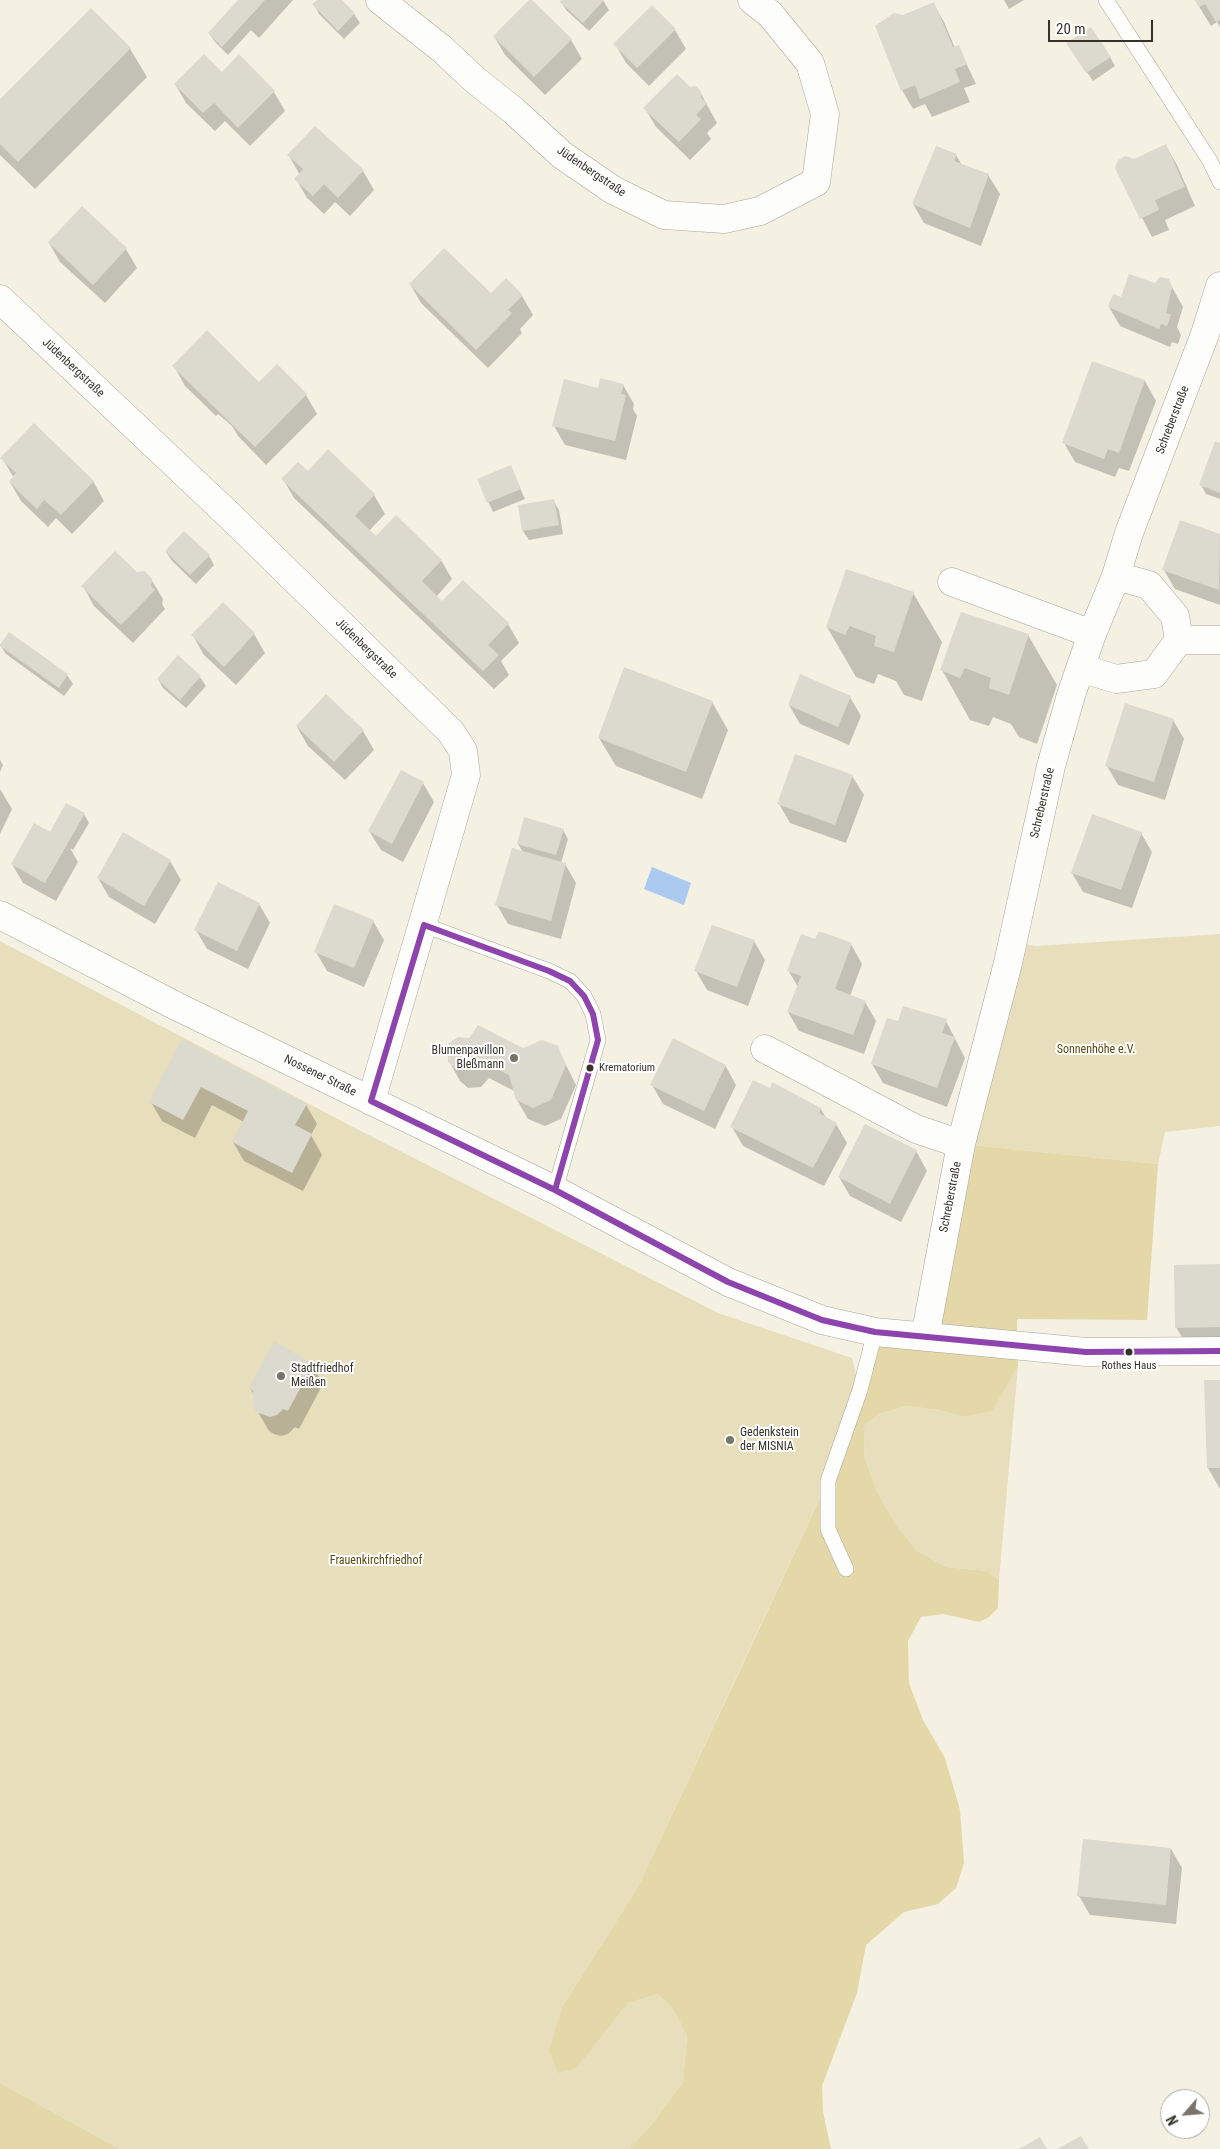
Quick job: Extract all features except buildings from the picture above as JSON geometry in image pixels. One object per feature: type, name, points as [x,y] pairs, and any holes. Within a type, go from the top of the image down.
[{"type":"street","name":"Jüdenbergstraße","points":[[380,0],[442,49],[562,154],[613,190],[664,215],[724,219],[760,211],[816,182],[825,114],[810,63],[770,14],[752,0]]},
{"type":"street","name":"Schreberstraße","points":[[925,1337],[961,1144],[1008,963],[1051,766],[1080,668],[1205,334],[1220,286]]},
{"type":"street","name":"Jüdenbergstraße","points":[[0,300],[230,516],[451,732],[463,751],[466,776],[371,1101]]},
{"type":"street","points":[[1080,668],[1116,679],[1154,674],[1179,640],[1175,616],[1149,585],[1116,576]]},
{"type":"street","points":[[952,582],[1092,634]]},
{"type":"street","points":[[1179,640],[1220,640]]},
{"type":"street","name":"Nossener Straße","points":[[0,915],[176,1006],[555,1190],[728,1282],[822,1320],[875,1332],[1086,1352],[1220,1351]]},
{"type":"street","points":[[765,1049],[916,1129],[961,1144]]},
{"type":"lane","points":[[1106,0],[1210,161],[1220,182]]},
{"type":"lane","points":[[424,925],[549,971],[570,981],[584,996],[594,1014],[598,1040],[555,1190]]},
{"type":"lane","points":[[846,1569],[828,1529],[828,1480],[860,1390],[875,1332]]},
{"type":"green space","name":"Sonnenhöhe e.V.","points":[[1220,934],[1220,1126],[1165,1132],[1158,1164],[961,1144],[1012,942],[1036,946]]},
{"type":"green space","name":"Frauenkirchfriedhof","points":[[0,941],[353,1127],[718,1313],[852,1358],[860,1390],[828,1481],[638,1887],[562,2007],[577,2068],[628,2003],[658,1994],[673,2009],[687,2036],[683,2082],[652,2124],[629,2149],[120,2149],[0,2083]]},
{"type":"green space","points":[[1018,1366],[999,1580],[987,1571],[946,1567],[917,1551],[896,1525],[876,1490],[864,1455],[865,1425],[879,1414],[908,1406],[938,1410],[964,1417],[991,1411]]},
{"type":"shaded area","points":[[961,1144],[1158,1164],[1147,1320],[1017,1319],[1018,1366],[992,1411],[964,1417],[938,1410],[908,1406],[879,1414],[865,1425],[864,1455],[876,1490],[896,1525],[917,1551],[946,1567],[987,1571],[999,1580],[998,1608],[989,1617],[979,1622],[943,1614],[921,1617],[908,1641],[909,1683],[923,1720],[945,1758],[960,1810],[964,1863],[956,1888],[938,1904],[904,1912],[866,1945],[857,1993],[822,2086],[823,2112],[831,2149],[629,2149],[652,2124],[683,2082],[687,2036],[673,2009],[658,1994],[628,2003],[577,2068],[558,2073],[549,2051],[562,2007],[638,1887],[828,1481],[875,1332],[924,1337]]},
{"type":"shaded area","points":[[0,2083],[120,2149],[0,2149]]},
{"type":"water","points":[[652,867],[691,883],[684,905],[644,889]]},
{"type":"transit line","points":[[424,925],[549,971],[570,981],[584,996],[593,1014],[598,1040],[555,1190]]},
{"type":"transit line","points":[[371,1101],[424,925]]},
{"type":"transit line","points":[[371,1101],[555,1190],[728,1282],[822,1320],[875,1332],[1086,1352],[1220,1351]]},
{"type":"place","name":"Blumenpavillon Bleßmann","points":[[514,1058]]},
{"type":"place","name":"Krematorium","points":[[590,1068]]},
{"type":"place","name":"Rothes Haus","points":[[1129,1352]]},
{"type":"place","name":"Stadtfriedhof Meißen","points":[[281,1376]]},
{"type":"place","name":"Gedenkstein der MISNIA","points":[[730,1440]]}]
